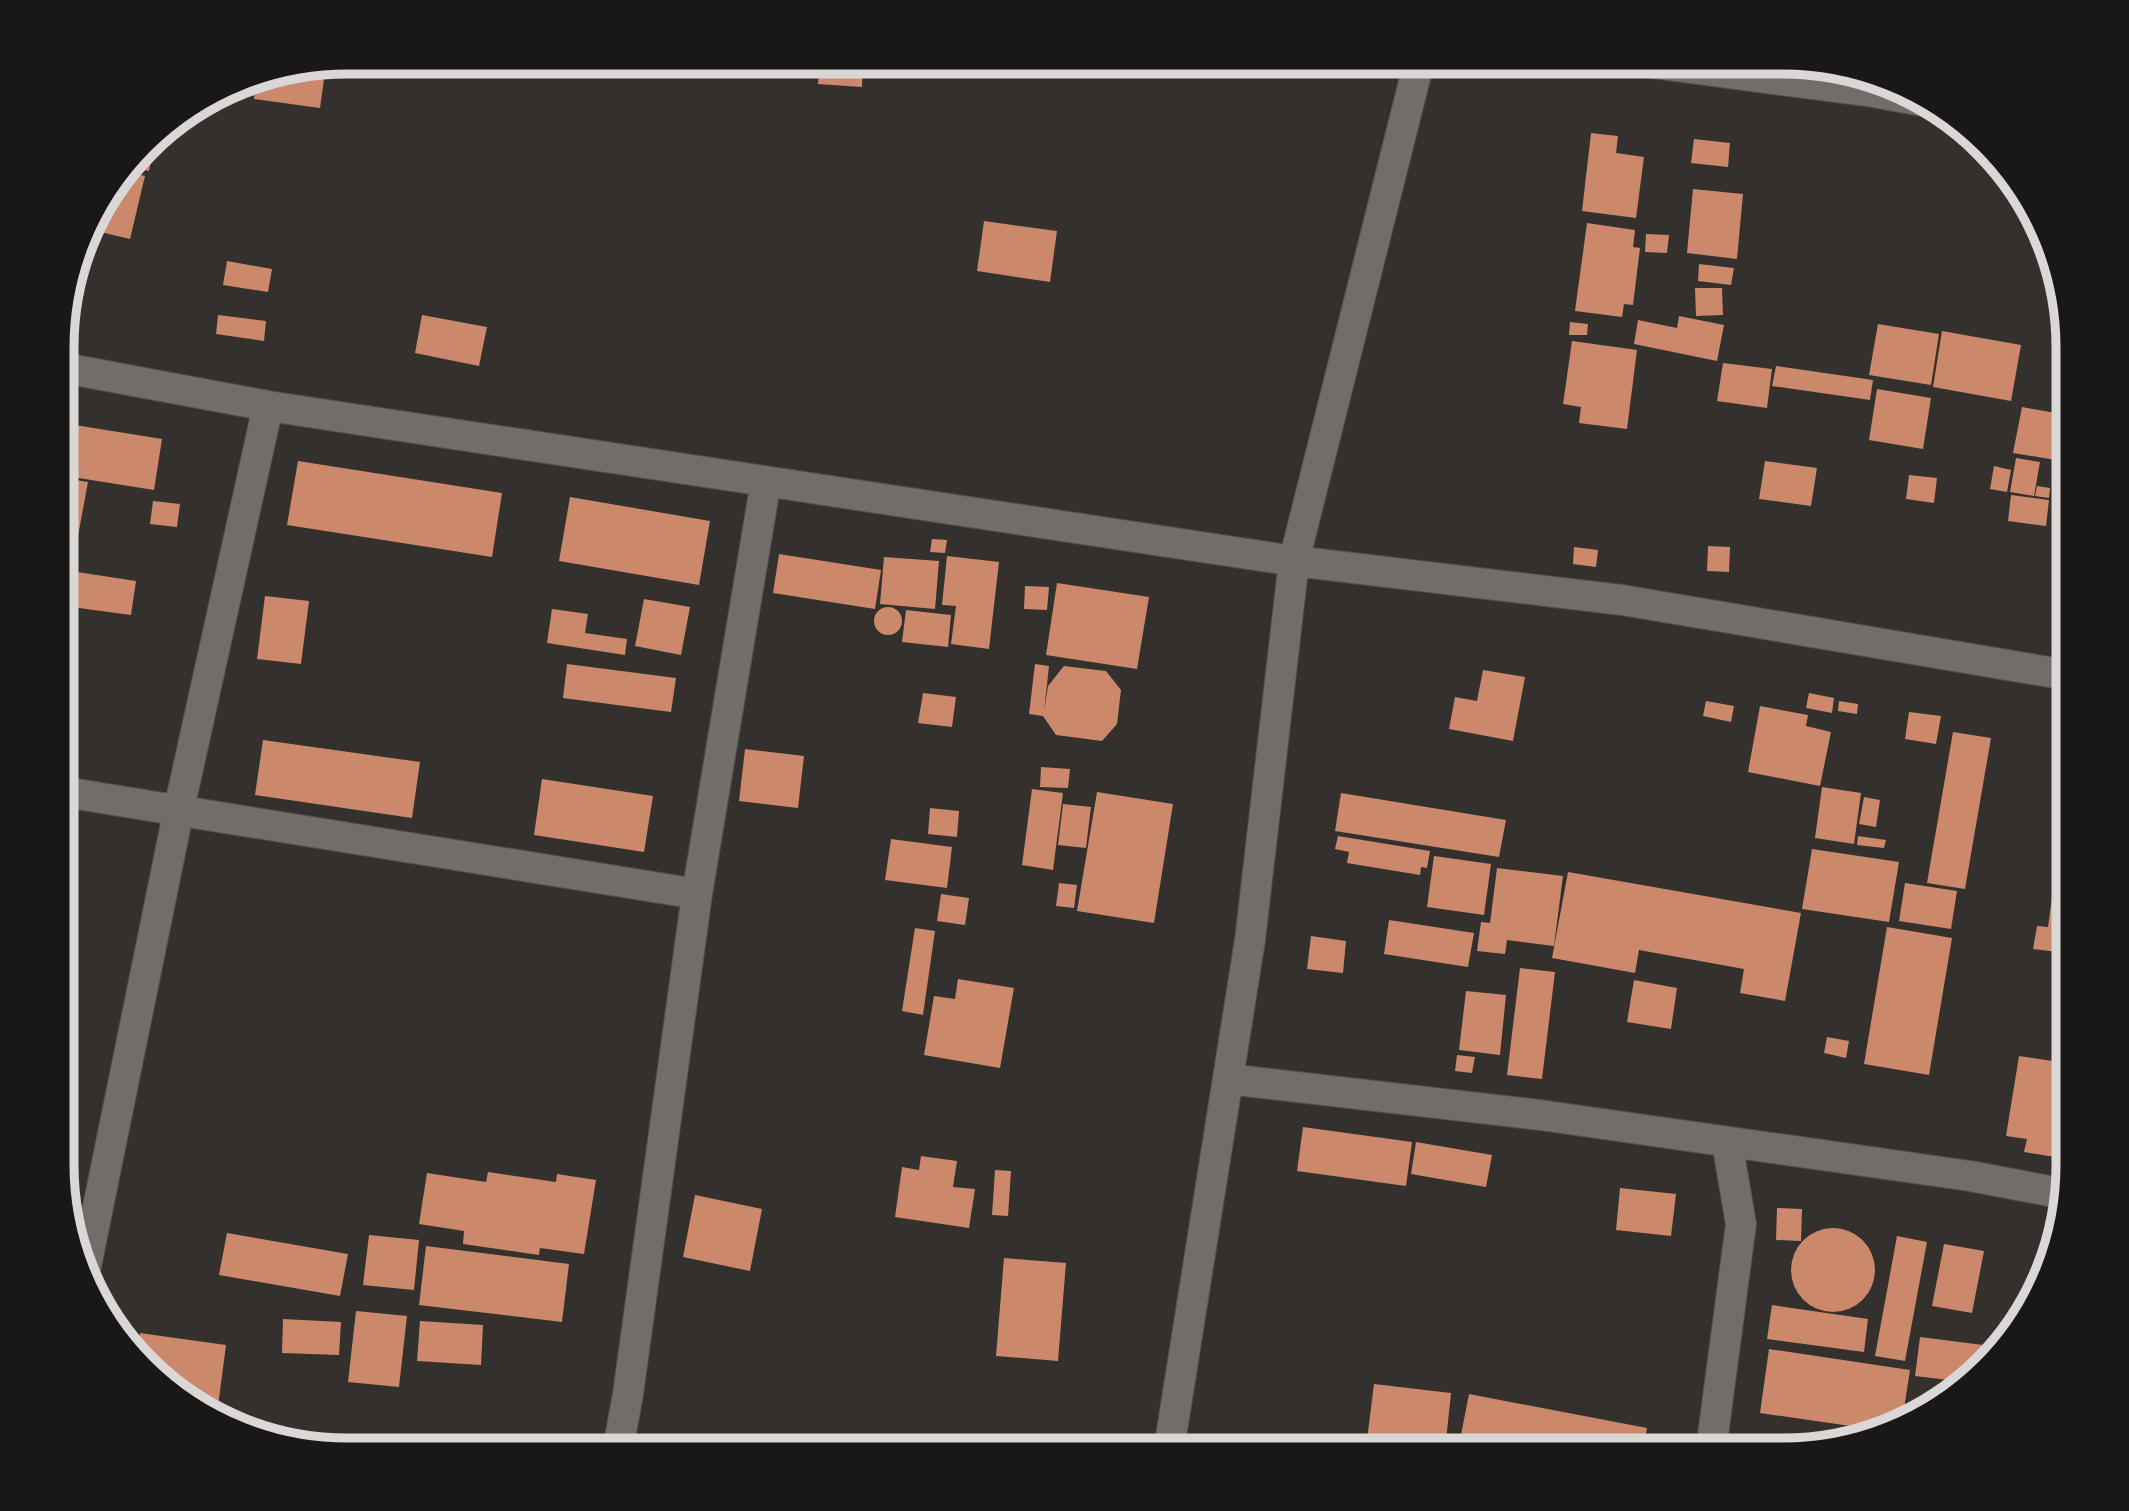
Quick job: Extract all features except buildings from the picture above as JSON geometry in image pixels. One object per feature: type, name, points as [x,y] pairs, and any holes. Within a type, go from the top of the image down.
[{"type":"street","points":[[1171,1438],[1250,940],[1294,561],[1416,74]]},
{"type":"street","points":[[1736,74],[1889,95]]},
{"type":"street","points":[[74,370],[268,406],[1294,561],[1622,600],[2056,673]]},
{"type":"street","points":[[89,1254],[179,810],[268,406]]},
{"type":"street","points":[[620,1438],[697,894],[766,481]]},
{"type":"street","points":[[74,794],[697,894]]},
{"type":"street","points":[[1228,1079],[1540,1115],[1970,1176],[2054,1192]]},
{"type":"street","points":[[1713,1438],[1741,1224],[1727,1142]]}]
